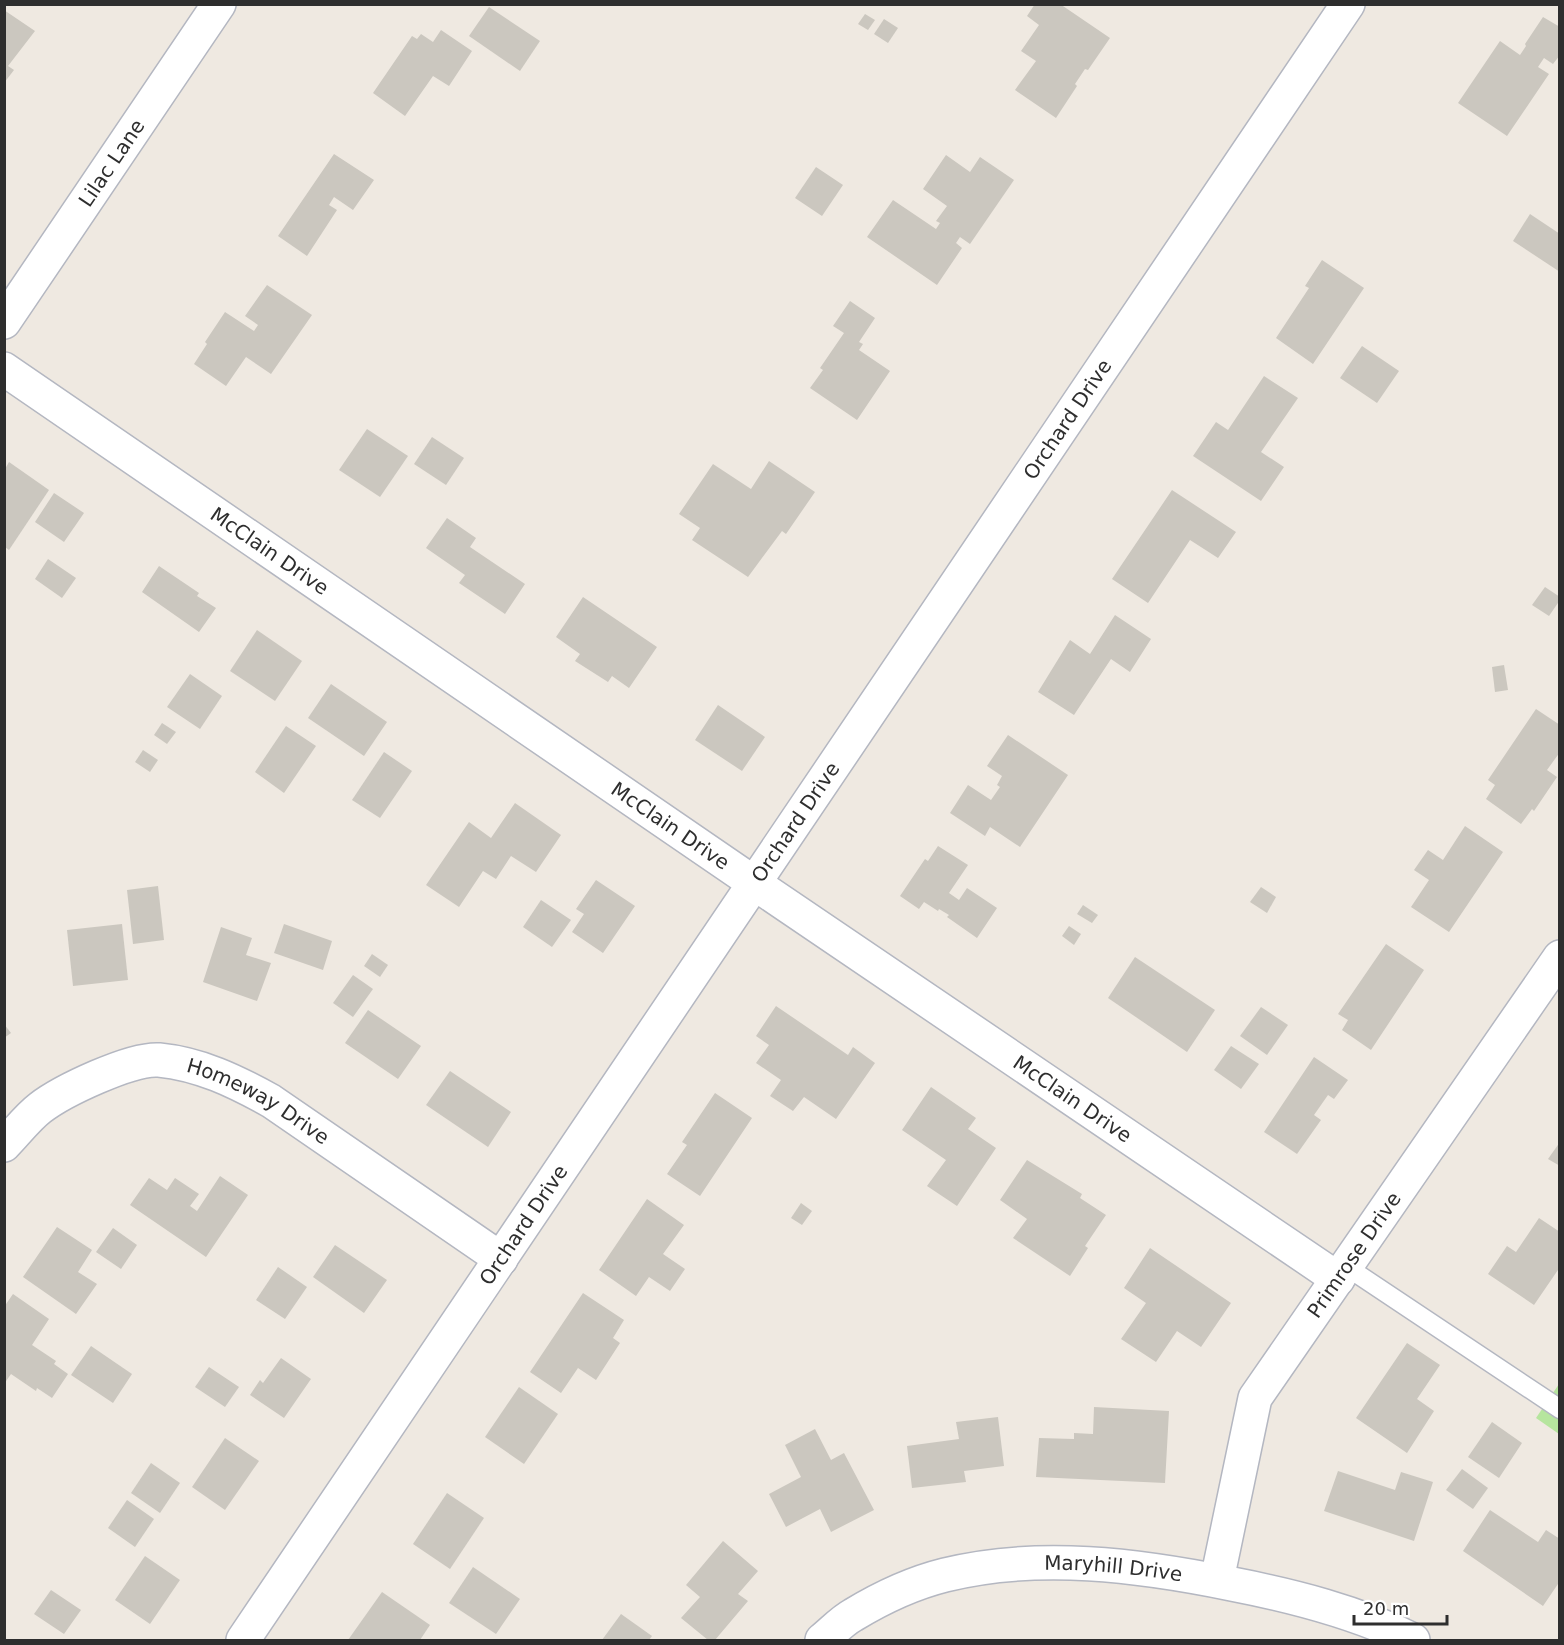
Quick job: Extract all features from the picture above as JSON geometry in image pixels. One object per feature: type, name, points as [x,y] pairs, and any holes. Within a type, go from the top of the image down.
[{"type":"street","name":"Lilac Lane","points":[[4,322],[219,4]]},
{"type":"street","name":"Orchard Drive","points":[[243,1641],[1348,4]]},
{"type":"street","name":"McClain Drive","points":[[4,369],[754,883],[1343,1273]]},
{"type":"street","name":"Primrose Drive","points":[[1217,1580],[1254,1398],[1343,1273],[1560,957]]},
{"type":"street","name":"Homeway Drive","points":[[4,1145],[39,1108],[78,1085],[115,1069],[156,1060],[191,1065],[232,1079],[271,1101],[501,1259]]},
{"type":"street","name":"Maryhill Drive","points":[[822,1641],[852,1616],[898,1592],[944,1575],[986,1567],[1033,1563],[1151,1569],[1217,1580],[1287,1595],[1351,1615],[1413,1641]]},
{"type":"lane","points":[[1343,1273],[1560,1409]]},
{"type":"green space","points":[[1559,1384],[1559,1434],[1536,1418]]},
{"type":"building","points":[[1035,4],[1060,4],[1110,38],[1088,70],[1085,69],[1056,118],[1015,90],[1036,61],[1021,51],[1039,25],[1027,16]]},
{"type":"building","points":[[489,7],[540,41],[520,71],[469,36]]},
{"type":"building","points":[[4,10],[35,31],[8,66],[14,70],[4,83]]},
{"type":"building","points":[[865,14],[875,20],[868,30],[858,24]]},
{"type":"building","points":[[1543,17],[1560,27],[1560,55],[1553,64],[1544,58],[1538,67],[1549,74],[1507,136],[1458,103],[1500,41],[1520,55]]},
{"type":"building","points":[[884,19],[898,28],[888,43],[874,34]]},
{"type":"building","points":[[441,30],[472,51],[449,86],[433,76],[405,116],[373,93],[412,36],[417,39],[421,34],[433,42]]},
{"type":"building","points":[[334,154],[374,180],[353,210],[334,197],[329,205],[337,210],[307,256],[278,236]]},
{"type":"building","points":[[946,155],[970,172],[980,157],[1014,180],[970,244],[960,237],[956,243],[962,248],[937,285],[867,237],[893,200],[936,229],[940,223],[936,221],[947,206],[923,189]]},
{"type":"building","points":[[816,167],[843,185],[822,216],[795,198]]},
{"type":"building","points":[[1530,214],[1560,234],[1560,272],[1513,241]]},
{"type":"building","points":[[1322,260],[1364,288],[1313,364],[1276,338],[1309,288],[1305,286]]},
{"type":"building","points":[[267,285],[312,315],[271,374],[246,357],[226,386],[194,364],[207,344],[205,342],[225,312],[254,331],[258,325],[245,316]]},
{"type":"building","points":[[850,301],[875,318],[859,342],[863,344],[859,350],[890,371],[857,420],[810,388],[823,370],[820,368],[844,333],[833,326]]},
{"type":"building","points":[[1362,346],[1399,371],[1377,403],[1340,378]]},
{"type":"building","points":[[1264,376],[1298,398],[1261,452],[1284,467],[1261,501],[1193,456],[1216,422],[1228,430]]},
{"type":"building","points":[[367,429],[408,456],[380,497],[339,470]]},
{"type":"building","points":[[432,437],[464,458],[446,485],[414,464]]},
{"type":"building","points":[[769,461],[815,492],[786,534],[782,531],[748,577],[692,540],[700,528],[679,514],[713,464],[751,489]]},
{"type":"building","points":[[9,462],[49,490],[9,550],[5,547],[5,469]]},
{"type":"building","points":[[1172,490],[1236,532],[1218,558],[1190,540],[1148,603],[1112,579]]},
{"type":"building","points":[[54,493],[84,513],[64,542],[35,522]]},
{"type":"building","points":[[447,518],[476,538],[470,547],[525,584],[505,614],[459,583],[465,575],[426,548]]},
{"type":"building","points":[[48,559],[76,578],[62,598],[35,579]]},
{"type":"building","points":[[159,566],[199,593],[197,596],[216,608],[199,632],[142,592]]},
{"type":"building","points":[[1545,587],[1560,597],[1549,616],[1532,605]]},
{"type":"building","points":[[583,597],[657,647],[629,688],[612,676],[608,682],[575,661],[580,654],[556,637]]},
{"type":"building","points":[[1115,615],[1151,639],[1130,672],[1111,659],[1074,715],[1038,692],[1070,640],[1090,654]]},
{"type":"building","points":[[257,630],[302,661],[275,701],[230,671]]},
{"type":"building","points":[[1504,665],[1508,690],[1495,692],[1492,667]]},
{"type":"building","points":[[190,674],[222,696],[200,729],[167,707]]},
{"type":"building","points":[[331,684],[387,722],[364,756],[308,718]]},
{"type":"building","points":[[718,705],[765,737],[742,771],[695,740]]},
{"type":"building","points":[[1536,709],[1560,725],[1560,752],[1547,770],[1557,777],[1534,811],[1532,809],[1521,824],[1486,799],[1495,785],[1488,780]]},
{"type":"building","points":[[162,723],[176,732],[167,744],[154,735]]},
{"type":"building","points":[[286,726],[316,746],[284,793],[255,772]]},
{"type":"building","points":[[1008,735],[1068,775],[1020,847],[990,827],[985,836],[950,813],[968,785],[991,800],[1000,787],[997,785],[1002,776],[987,766]]},
{"type":"building","points":[[143,750],[158,760],[150,772],[135,762]]},
{"type":"building","points":[[384,752],[412,771],[380,818],[352,800]]},
{"type":"building","points":[[515,803],[561,835],[536,872],[511,856],[496,879],[483,871],[459,907],[426,885],[469,822],[491,838]]},
{"type":"building","points":[[1465,826],[1503,852],[1449,932],[1411,907],[1429,880],[1414,870],[1428,850],[1443,860]]},
{"type":"building","points":[[938,846],[968,865],[949,893],[959,900],[967,888],[997,908],[977,938],[939,909],[938,911],[924,902],[919,909],[900,896],[925,859],[928,861]]},
{"type":"building","points":[[596,880],[635,906],[603,953],[572,932],[584,914],[576,909]]},
{"type":"building","points":[[158,886],[164,940],[133,944],[127,890]]},
{"type":"building","points":[[1261,887],[1276,897],[1267,913],[1250,902]]},
{"type":"building","points":[[541,900],[571,920],[552,947],[523,927]]},
{"type":"building","points":[[1083,905],[1098,915],[1092,923],[1077,914]]},
{"type":"building","points":[[122,924],[128,980],[73,986],[67,930]]},
{"type":"building","points":[[284,924],[332,941],[323,970],[274,953]]},
{"type":"building","points":[[1069,926],[1081,934],[1074,945],[1062,936]]},
{"type":"building","points":[[221,927],[252,938],[246,955],[271,963],[257,1001],[203,982]]},
{"type":"building","points":[[1386,944],[1424,970],[1371,1050],[1342,1030],[1348,1020],[1338,1014]]},
{"type":"building","points":[[372,954],[388,965],[380,977],[364,966]]},
{"type":"building","points":[[1135,957],[1215,1010],[1187,1052],[1108,998]]},
{"type":"building","points":[[353,975],[373,989],[353,1017],[333,1003]]},
{"type":"building","points":[[776,1006],[848,1055],[853,1047],[875,1063],[836,1119],[804,1097],[793,1111],[770,1096],[781,1080],[756,1063],[769,1045],[756,1036]]},
{"type":"building","points":[[1261,1007],[1288,1025],[1267,1055],[1240,1036]]},
{"type":"building","points":[[368,1010],[421,1046],[398,1079],[345,1043]]},
{"type":"building","points":[[4,1024],[11,1033],[4,1038]]},
{"type":"building","points":[[1231,1046],[1259,1064],[1241,1089],[1214,1070]]},
{"type":"building","points":[[1314,1057],[1348,1080],[1334,1099],[1328,1095],[1314,1115],[1321,1120],[1297,1154],[1264,1132]]},
{"type":"building","points":[[450,1071],[511,1112],[488,1147],[426,1105]]},
{"type":"building","points":[[931,1087],[976,1118],[968,1129],[996,1148],[957,1206],[927,1186],[946,1160],[902,1130]]},
{"type":"building","points":[[715,1093],[752,1118],[700,1196],[667,1174],[687,1145],[682,1142]]},
{"type":"building","points":[[1560,1142],[1560,1166],[1548,1159]]},
{"type":"building","points":[[1027,1160],[1082,1194],[1080,1198],[1106,1215],[1085,1246],[1088,1248],[1070,1276],[1013,1238],[1027,1219],[1000,1200]]},
{"type":"building","points":[[220,1176],[248,1195],[206,1257],[130,1205],[149,1178],[167,1190],[175,1178],[199,1194],[190,1206],[197,1211]]},
{"type":"building","points":[[647,1199],[684,1225],[663,1254],[685,1269],[670,1291],[649,1277],[636,1296],[599,1270]]},
{"type":"building","points":[[801,1203],[812,1211],[802,1225],[791,1218]]},
{"type":"building","points":[[1539,1218],[1560,1232],[1560,1267],[1534,1305],[1488,1274],[1507,1246],[1516,1252]]},
{"type":"building","points":[[57,1227],[92,1250],[78,1272],[97,1284],[76,1314],[23,1277]]},
{"type":"building","points":[[113,1228],[137,1245],[121,1269],[96,1252]]},
{"type":"building","points":[[335,1245],[387,1280],[364,1313],[313,1277]]},
{"type":"building","points":[[1150,1248],[1231,1303],[1201,1347],[1177,1331],[1156,1362],[1121,1339],[1146,1303],[1124,1288]]},
{"type":"building","points":[[278,1267],[307,1287],[285,1319],[256,1300]]},
{"type":"building","points":[[583,1293],[624,1320],[613,1338],[620,1343],[596,1380],[578,1368],[561,1393],[530,1372]]},
{"type":"building","points":[[13,1294],[49,1319],[32,1345],[56,1361],[54,1364],[68,1374],[52,1398],[37,1388],[36,1391],[11,1374],[4,1384],[4,1307]]},
{"type":"building","points":[[1407,1343],[1440,1365],[1417,1399],[1434,1411],[1407,1453],[1356,1418]]},
{"type":"building","points":[[91,1346],[132,1374],[113,1403],[71,1375]]},
{"type":"building","points":[[281,1358],[311,1379],[284,1418],[250,1395],[260,1380],[263,1383]]},
{"type":"building","points":[[209,1367],[239,1387],[225,1407],[195,1387]]},
{"type":"building","points":[[519,1387],[558,1414],[524,1464],[485,1437]]},
{"type":"building","points":[[1094,1407],[1169,1411],[1165,1483],[1036,1477],[1039,1438],[1074,1439],[1074,1433],[1093,1434]]},
{"type":"building","points":[[998,1417],[1004,1466],[964,1471],[966,1482],[912,1488],[907,1446],[959,1439],[956,1422]]},
{"type":"building","points":[[1492,1422],[1522,1443],[1499,1478],[1468,1457]]},
{"type":"building","points":[[815,1429],[831,1460],[844,1453],[874,1510],[831,1532],[820,1509],[786,1527],[769,1494],[801,1477],[785,1445]]},
{"type":"building","points":[[225,1438],[259,1461],[225,1510],[192,1487]]},
{"type":"building","points":[[151,1463],[180,1483],[160,1513],[131,1493]]},
{"type":"building","points":[[1462,1469],[1488,1488],[1473,1509],[1446,1490]]},
{"type":"building","points":[[1338,1471],[1395,1490],[1401,1472],[1433,1482],[1414,1541],[1324,1511]]},
{"type":"building","points":[[447,1493],[484,1518],[450,1569],[413,1544]]},
{"type":"building","points":[[127,1500],[154,1519],[135,1547],[108,1528]]},
{"type":"building","points":[[1490,1510],[1538,1542],[1546,1530],[1560,1539],[1560,1581],[1543,1606],[1463,1551]]},
{"type":"building","points":[[723,1541],[758,1571],[738,1594],[748,1601],[715,1640],[708,1640],[681,1618],[700,1597],[686,1585]]},
{"type":"building","points":[[145,1556],[180,1580],[150,1624],[115,1600]]},
{"type":"building","points":[[473,1567],[520,1599],[496,1634],[449,1603]]},
{"type":"building","points":[[51,1590],[81,1610],[64,1634],[34,1614]]},
{"type":"building","points":[[382,1592],[430,1625],[420,1640],[348,1640]]},
{"type":"building","points":[[621,1614],[652,1636],[649,1640],[602,1640]]}]
